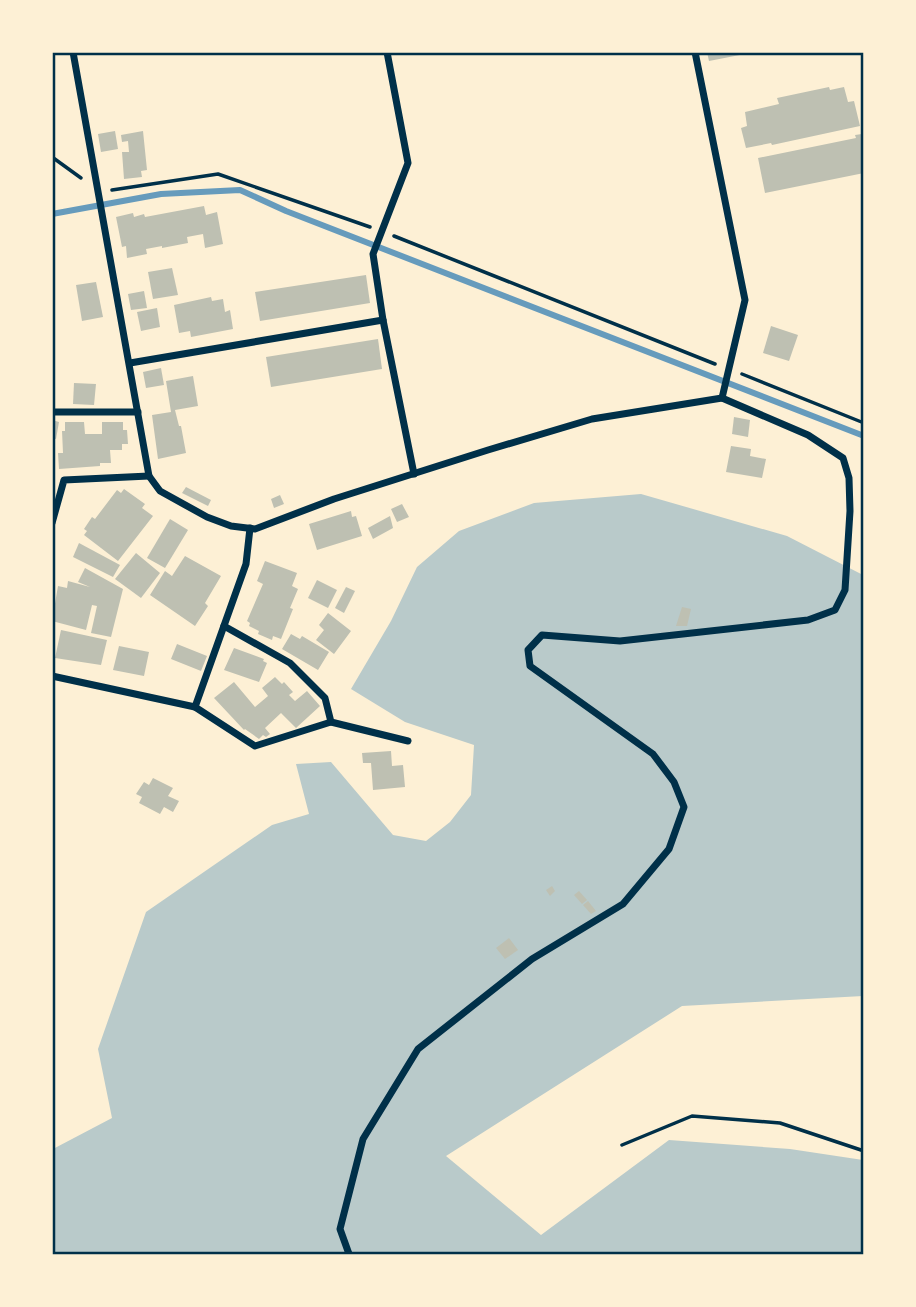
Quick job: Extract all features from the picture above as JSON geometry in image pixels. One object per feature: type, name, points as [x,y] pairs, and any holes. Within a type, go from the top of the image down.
[{"type":"street","points":[[73,52],[149,476],[160,491],[207,517],[231,526],[256,529],[334,499],[592,419],[722,398],[807,435],[843,458],[849,478],[850,511],[845,590],[835,610],[808,620],[620,641],[542,635],[528,650],[530,666],[653,754],[674,782],[684,807],[669,849],[623,904],[532,959],[418,1049],[363,1139],[340,1229],[349,1255]]},
{"type":"street","points":[[387,52],[408,163],[373,254],[383,320],[414,474]]},
{"type":"street","points":[[695,52],[745,300],[722,398]]},
{"type":"street","points":[[130,363],[383,320]]},
{"type":"street","points":[[52,412],[138,412]]},
{"type":"street","points":[[52,523],[64,480],[149,476]]},
{"type":"street","points":[[195,707],[246,564],[250,528]]},
{"type":"street","points":[[223,626],[290,663],[325,698],[331,723]]},
{"type":"street","points":[[52,676],[195,707],[255,746],[331,723],[408,741]]},
{"type":"path","points":[[52,157],[99,195],[219,174],[863,423]]},
{"type":"path","points":[[622,1145],[692,1116],[780,1123],[863,1151]]},
{"type":"shaded area","points":[[641,494],[787,536],[863,575],[863,996],[682,1006],[446,1156],[541,1235],[669,1140],[790,1149],[863,1160],[862,1254],[53,1254],[53,1149],[112,1118],[98,1049],[146,912],[272,825],[309,814],[296,764],[331,762],[393,835],[426,841],[450,822],[471,795],[474,745],[405,722],[351,689],[391,621],[417,567],[459,531],[534,503]]},
{"type":"building","points":[[707,52],[745,52],[745,54],[709,61]]},
{"type":"building","points":[[829,87],[830,90],[844,87],[848,102],[854,101],[860,126],[746,148],[741,128],[747,126],[745,112],[779,104],[777,98]]},
{"type":"building","points":[[115,131],[118,149],[101,152],[98,134]]},
{"type":"building","points":[[143,131],[147,170],[141,171],[142,177],[124,179],[122,152],[129,152],[128,141],[122,142],[121,135]]},
{"type":"building","points":[[862,134],[864,173],[765,193],[758,158],[856,138],[855,135]]},
{"type":"building","points":[[204,206],[206,215],[217,212],[223,244],[205,248],[203,234],[187,237],[188,243],[146,249],[147,254],[127,258],[126,246],[122,247],[116,217],[133,213],[134,217],[144,214],[145,217]]},
{"type":"building","points":[[172,268],[178,295],[153,299],[148,272]]},
{"type":"building","points":[[366,275],[370,303],[260,321],[255,292]]},
{"type":"building","points":[[96,282],[103,317],[82,321],[76,285]]},
{"type":"building","points":[[144,291],[147,308],[131,310],[128,294]]},
{"type":"building","points":[[211,297],[212,301],[223,299],[225,312],[230,310],[233,329],[191,337],[190,331],[179,333],[174,305]]},
{"type":"building","points":[[157,308],[160,327],[141,331],[137,312]]},
{"type":"building","points":[[771,326],[798,335],[789,361],[763,353]]},
{"type":"building","points":[[378,339],[382,369],[271,387],[266,357]]},
{"type":"building","points":[[161,368],[164,385],[146,388],[143,372]]},
{"type":"building","points":[[193,376],[198,406],[175,410],[186,453],[158,459],[152,415],[171,412],[166,381]]},
{"type":"building","points":[[74,383],[96,384],[94,405],[73,404]]},
{"type":"building","points":[[734,417],[750,420],[748,437],[732,434]]},
{"type":"building","points":[[52,420],[59,422],[56,439],[52,438]]},
{"type":"building","points":[[65,422],[84,422],[85,434],[102,434],[102,422],[123,422],[123,430],[127,430],[128,444],[122,444],[122,450],[110,450],[111,463],[59,469],[58,453],[63,453],[62,431],[65,431]]},
{"type":"building","points":[[731,446],[751,449],[750,456],[766,459],[762,478],[726,472]]},
{"type":"building","points":[[186,487],[211,500],[208,506],[182,493]]},
{"type":"building","points":[[124,489],[145,504],[142,508],[153,516],[118,561],[84,535],[87,531],[84,529],[117,490],[121,493]]},
{"type":"building","points":[[280,495],[284,504],[274,508],[271,499]]},
{"type":"building","points":[[402,504],[409,517],[397,522],[391,509]]},
{"type":"building","points":[[351,511],[352,517],[356,516],[362,536],[317,550],[309,524]]},
{"type":"building","points":[[390,516],[393,528],[373,539],[368,528]]},
{"type":"building","points":[[170,519],[188,530],[165,568],[147,558]]},
{"type":"building","points":[[79,543],[120,565],[113,577],[73,557]]},
{"type":"building","points":[[136,553],[160,573],[141,598],[115,579]]},
{"type":"building","points":[[185,556],[221,576],[205,603],[208,606],[195,626],[150,595],[165,571],[172,576]]},
{"type":"building","points":[[265,561],[297,573],[292,586],[298,589],[281,639],[273,636],[272,640],[258,634],[259,631],[249,626],[247,621],[263,584],[257,581]]},
{"type":"building","points":[[85,568],[123,589],[111,637],[91,633],[97,606],[92,605],[86,630],[52,621],[58,586],[67,588],[68,581],[90,587],[78,582]]},
{"type":"building","points":[[317,580],[337,590],[328,608],[308,598]]},
{"type":"building","points":[[346,587],[355,591],[344,613],[335,608]]},
{"type":"building","points":[[682,607],[691,609],[687,626],[676,626]]},
{"type":"building","points":[[328,613],[351,631],[334,654],[316,640],[324,630],[319,625]]},
{"type":"building","points":[[61,630],[107,640],[101,665],[55,658]]},
{"type":"building","points":[[291,634],[300,639],[302,636],[329,652],[318,670],[282,649]]},
{"type":"building","points":[[177,644],[207,656],[201,671],[171,659]]},
{"type":"building","points":[[119,646],[149,652],[144,676],[113,670]]},
{"type":"building","points":[[234,648],[264,659],[267,663],[259,682],[224,670]]},
{"type":"building","points":[[275,677],[293,692],[289,695],[295,701],[307,691],[320,706],[296,728],[281,713],[265,728],[270,734],[259,739],[244,730],[214,698],[234,682],[255,707],[268,696],[262,688]]},
{"type":"building","points":[[391,751],[392,766],[403,765],[405,787],[373,790],[371,763],[363,763],[362,753]]},
{"type":"building","points":[[153,778],[173,788],[168,796],[179,801],[173,812],[164,807],[160,814],[139,803],[142,797],[136,794],[144,782],[149,785]]},
{"type":"building","points":[[552,886],[555,891],[550,896],[546,890]]},
{"type":"building","points":[[579,891],[587,900],[582,904],[574,895]]},
{"type":"building","points":[[588,901],[596,911],[591,914],[583,905]]},
{"type":"building","points":[[509,938],[518,950],[505,959],[496,948]]},
{"type":"waterway","points":[[52,214],[161,194],[240,190],[286,211],[864,436]]}]
